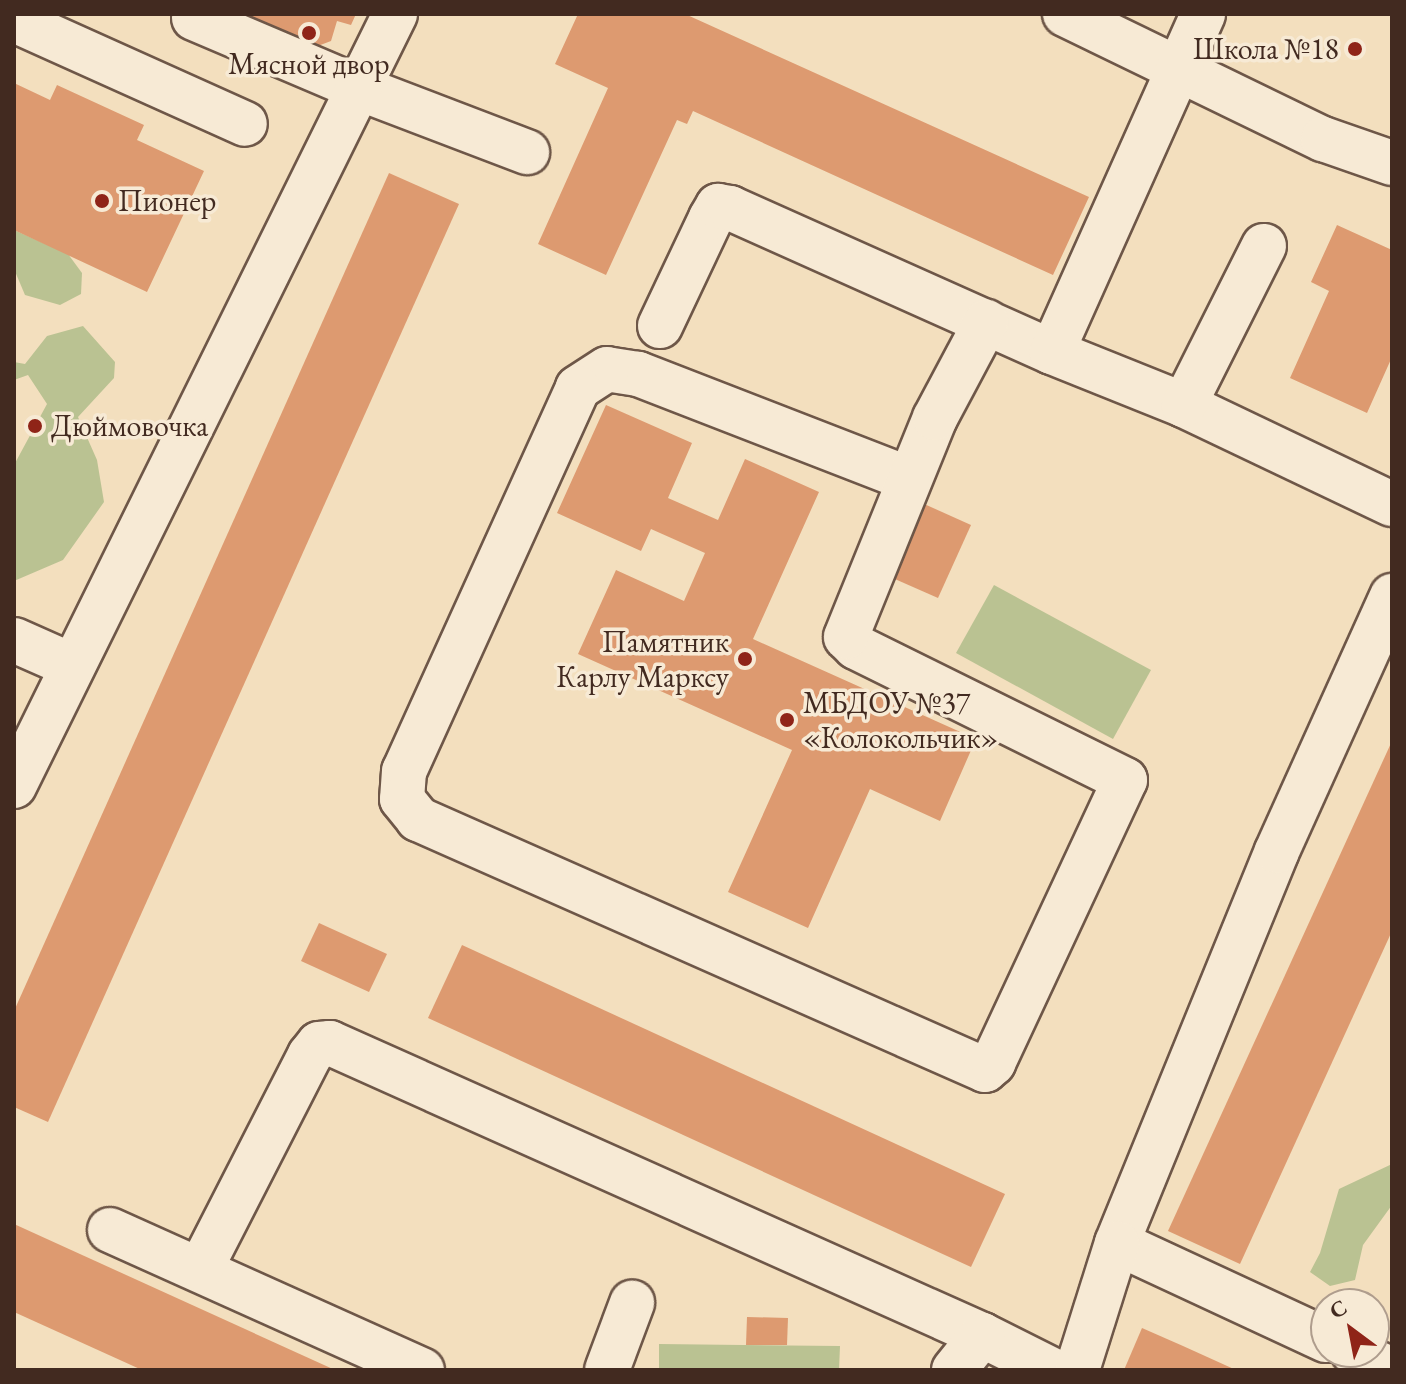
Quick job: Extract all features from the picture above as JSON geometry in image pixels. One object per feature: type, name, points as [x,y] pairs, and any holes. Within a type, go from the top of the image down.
[{"type":"street","points":[[14,786],[395,14]]},
{"type":"street","points":[[1065,14],[1323,139],[1392,163]]},
{"type":"street","points":[[1052,352],[1203,14]]},
{"type":"street","points":[[194,18],[359,88],[527,152]]},
{"type":"street","points":[[14,20],[245,124]]},
{"type":"street","points":[[660,326],[718,206],[730,208],[1052,352],[1184,405],[1392,504]]},
{"type":"street","points":[[1184,405],[1264,246]]},
{"type":"street","points":[[909,479],[638,374],[607,369],[578,388],[404,771],[402,799],[418,819],[985,1070],[993,1063],[1125,780],[856,647],[846,637],[935,418],[986,322]]},
{"type":"street","points":[[1077,1370],[1117,1243],[1277,851],[1392,596]]},
{"type":"street","points":[[14,640],[73,666]]},
{"type":"street","points":[[201,1268],[310,1055],[319,1044],[330,1043],[982,1335],[1052,1370]]},
{"type":"street","points":[[110,1230],[201,1268],[422,1370]]},
{"type":"street","points":[[1117,1243],[1310,1333]]},
{"type":"street","points":[[607,1370],[632,1303]]},
{"type":"street","points":[[954,1370],[982,1335]]},
{"type":"green space","points":[[14,230],[68,254],[82,273],[81,294],[60,305],[25,295],[14,269]]},
{"type":"green space","points":[[83,326],[115,362],[114,378],[78,417],[97,460],[104,502],[63,560],[14,581],[14,465],[47,404],[28,375],[14,380],[14,362],[25,364],[47,336]]},
{"type":"green space","points":[[994,585],[1151,670],[1113,739],[956,653]]},
{"type":"green space","points":[[1392,1164],[1392,1205],[1363,1245],[1355,1280],[1330,1286],[1310,1272],[1320,1253],[1339,1189]]},
{"type":"green space","points":[[659,1344],[840,1346],[839,1370],[659,1370]]},
{"type":"building","name":"Мясной двор","points":[[243,14],[356,14],[351,25],[337,21],[331,41],[315,47]]},
{"type":"building","points":[[578,14],[685,14],[1089,197],[1053,275],[693,111],[687,124],[677,120],[606,275],[538,244],[608,88],[555,64]]},
{"type":"building","name":"Пионер","points":[[14,83],[50,100],[57,85],[144,125],[137,140],[204,171],[147,292],[14,230]]},
{"type":"building","points":[[389,173],[459,204],[48,1122],[14,1107],[14,1011]]},
{"type":"building","points":[[1337,225],[1392,250],[1392,357],[1367,413],[1290,378],[1329,291],[1311,282]]},
{"type":"building","points":[[606,405],[692,443],[668,498],[718,520],[745,459],[819,492],[753,639],[976,739],[940,821],[870,789],[808,928],[728,892],[792,750],[578,654],[616,570],[684,601],[705,553],[651,529],[641,551],[557,513]]},
{"type":"building","points":[[922,503],[971,525],[938,598],[888,576]]},
{"type":"building","points":[[1392,741],[1392,931],[1240,1264],[1168,1231]]},
{"type":"building","points":[[319,923],[387,954],[369,992],[301,961]]},
{"type":"building","points":[[462,945],[1005,1194],[971,1267],[428,1018]]},
{"type":"building","points":[[14,1224],[335,1370],[142,1370],[14,1312]]},
{"type":"building","points":[[747,1317],[788,1318],[787,1345],[746,1345]]},
{"type":"building","points":[[1142,1328],[1183,1346],[1236,1370],[1124,1370]]},
{"type":"place","name":"Мясной двор","points":[[309,33]]},
{"type":"place","name":"Школа №18","points":[[1355,49]]},
{"type":"place","name":"Пионер","points":[[102,201]]},
{"type":"place","name":"Дюймовочка","points":[[35,426]]},
{"type":"place","name":"Памятник Карлу Марксу","points":[[745,659]]},
{"type":"place","name":"МБДОУ №37 «Колокольчик»","points":[[787,720]]}]
